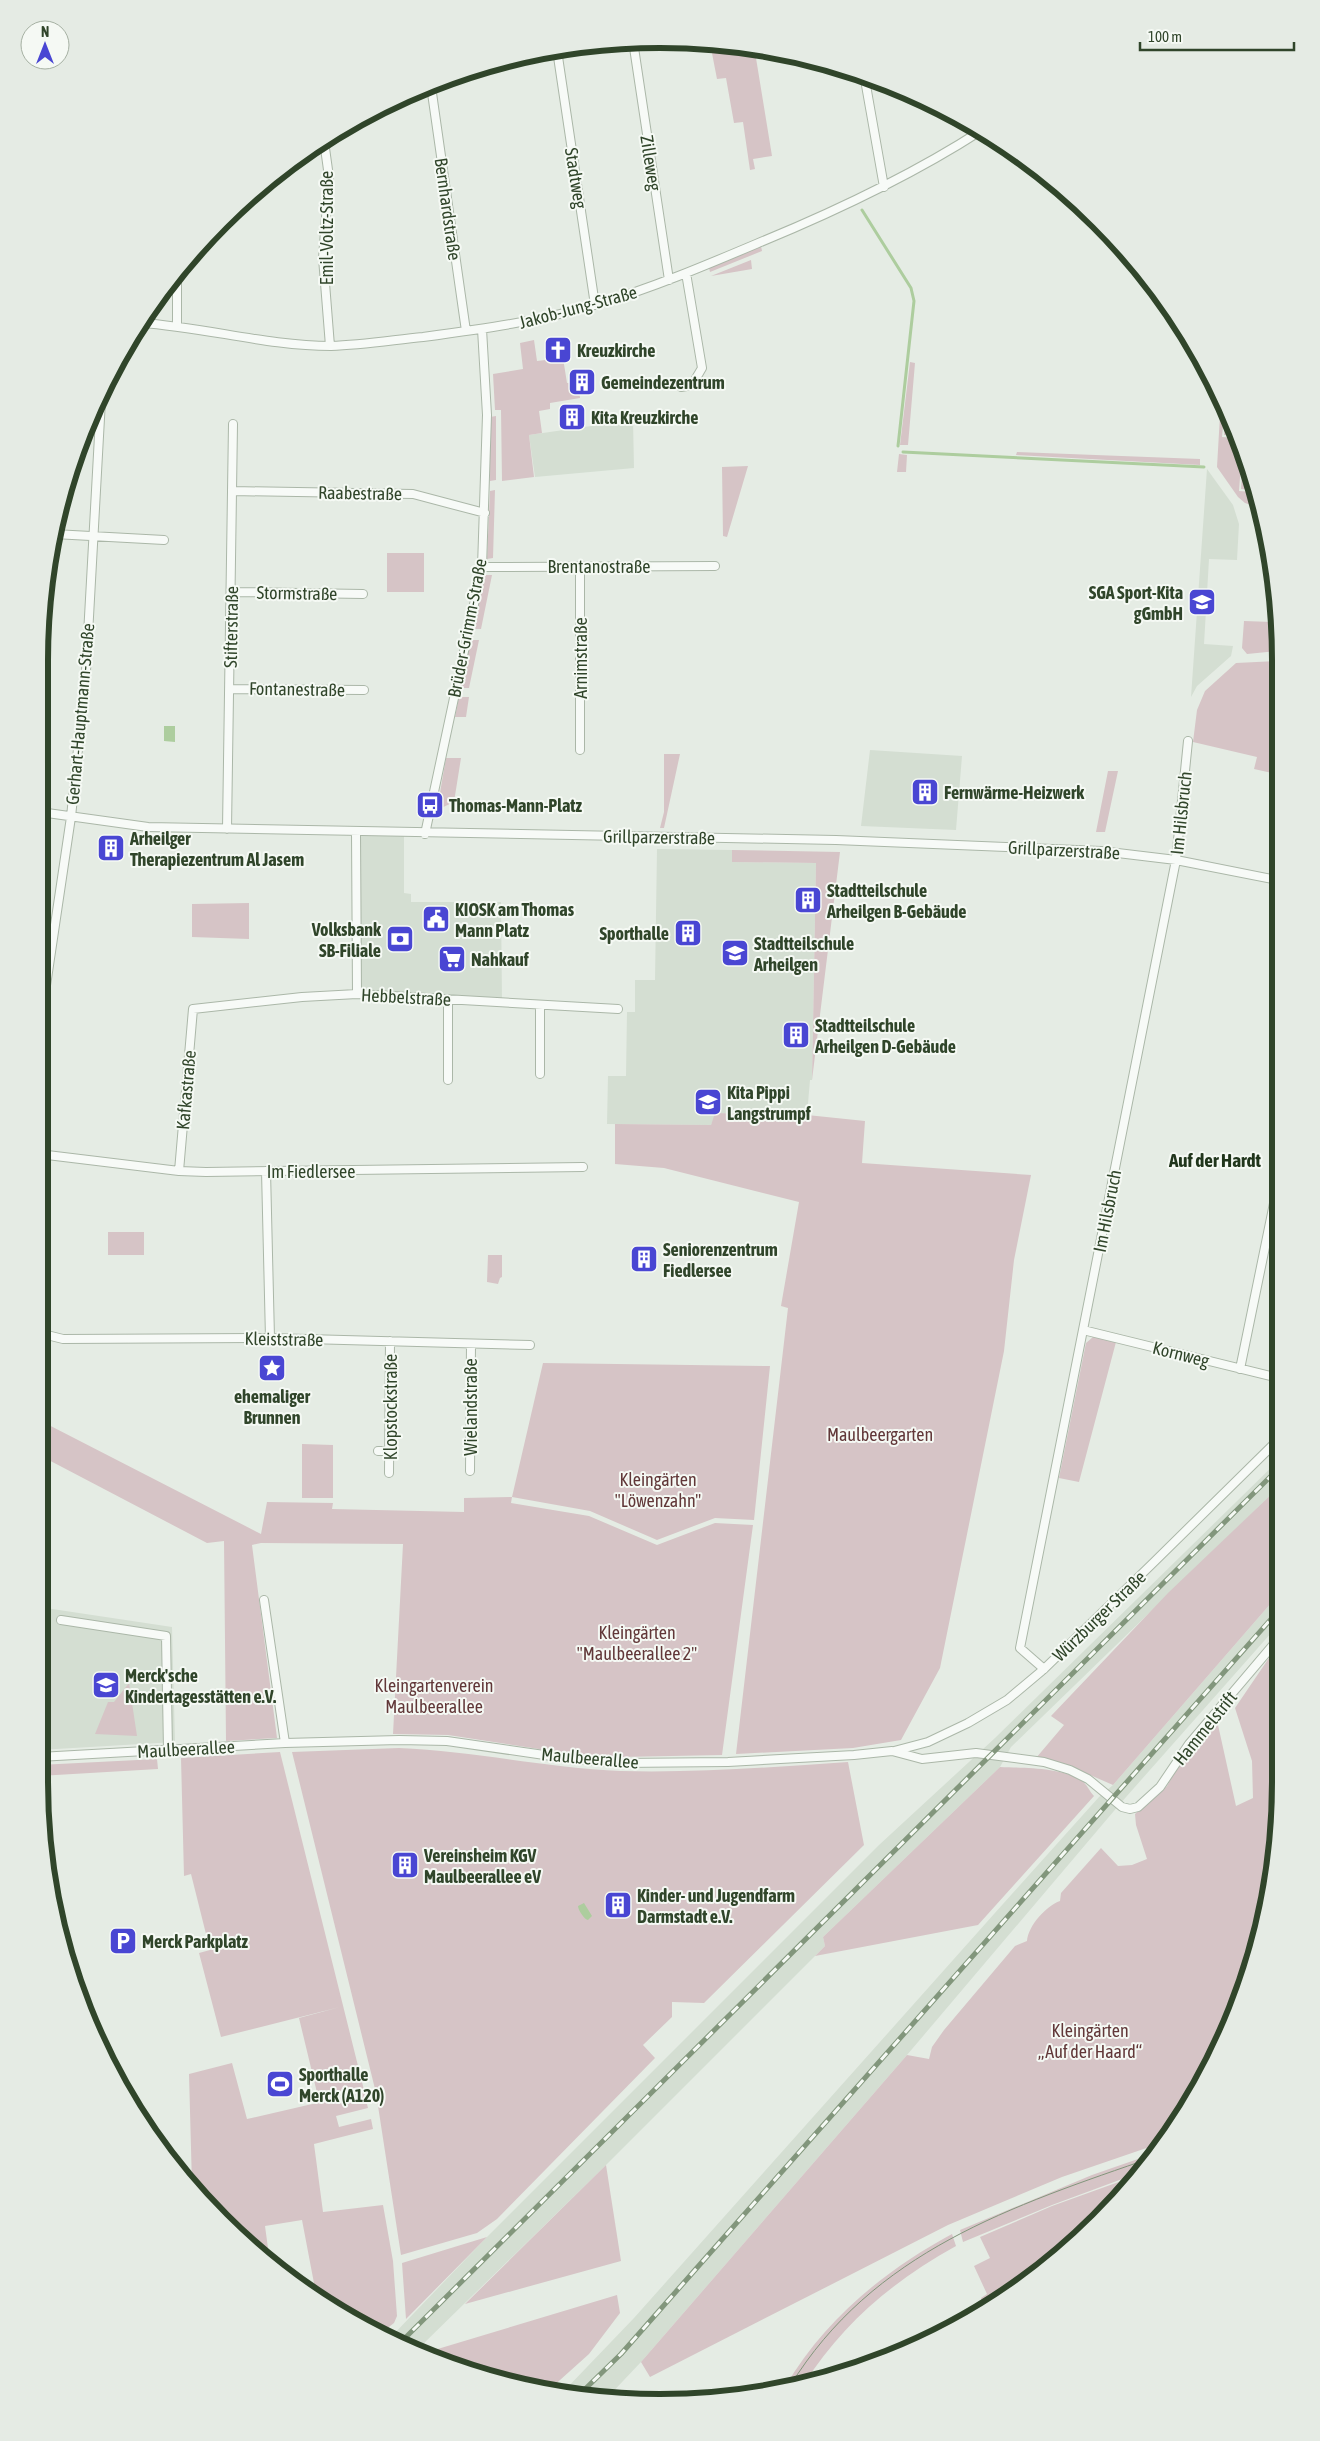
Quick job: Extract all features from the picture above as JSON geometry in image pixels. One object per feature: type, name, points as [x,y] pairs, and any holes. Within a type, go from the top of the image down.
[{"type":"street","name":"Zilleweg","points":[[634,49],[669,280]]},
{"type":"street","name":"Stadtweg","points":[[558,56],[595,305]]},
{"type":"street","points":[[866,83],[884,187]]},
{"type":"street","name":"Bernhardstraße","points":[[432,92],[466,331]]},
{"type":"street","name":"Jakob-Jung-Straße","points":[[149,323],[177,325],[293,344],[330,346],[482,329],[595,305],[669,280],[785,232],[884,187],[946,153],[974,135]]},
{"type":"street","name":"Emil-Voltz-Straße","points":[[325,148],[329,177],[323,258],[330,346]]},
{"type":"street","points":[[681,387],[692,385],[702,368],[686,273]]},
{"type":"street","points":[[177,283],[177,325]]},
{"type":"street","name":"Brüder-Grimm-Straße","points":[[425,834],[482,567],[487,415],[482,329]]},
{"type":"street","name":"Gerhart-Hauptmann-Straße","points":[[48,972],[71,817],[86,672],[100,412]]},
{"type":"street","name":"Stifterstraße","points":[[227,829],[231,689],[233,424]]},
{"type":"street","name":"Raabestraße","points":[[233,491],[413,494],[485,513]]},
{"type":"street","points":[[60,534],[164,540]]},
{"type":"street","name":"Arnimstraße","points":[[580,566],[580,750]]},
{"type":"street","name":"Brentanostraße","points":[[482,567],[715,566]]},
{"type":"street","name":"Stormstraße","points":[[232,592],[363,594]]},
{"type":"street","name":"Fontanestraße","points":[[231,689],[364,690]]},
{"type":"street","name":"Im Hilsbruch","points":[[1044,1669],[1020,1648],[1176,860],[1188,741]]},
{"type":"street","name":"Grillparzerstraße","points":[[48,813],[148,827],[425,834],[836,840],[1101,851],[1176,860],[1272,879]]},
{"type":"street","points":[[356,832],[357,994]]},
{"type":"street","name":"Hebbelstraße","points":[[193,1009],[302,996],[357,994],[618,1009]]},
{"type":"street","points":[[448,1000],[448,1080]]},
{"type":"street","points":[[540,1005],[540,1074]]},
{"type":"street","name":"Kafkastraße","points":[[179,1171],[193,1009]]},
{"type":"street","name":"Im Fiedlersee","points":[[48,1155],[179,1171],[583,1167]]},
{"type":"street","points":[[266,1170],[270,1338]]},
{"type":"street","points":[[1240,1369],[1272,1213]]},
{"type":"street","name":"Kornweg","points":[[1083,1330],[1272,1377]]},
{"type":"street","name":"Kleiststraße","points":[[48,1335],[63,1339],[270,1338],[530,1345]]},
{"type":"street","name":"Klopstockstraße","points":[[390,1341],[390,1473]]},
{"type":"street","name":"Wielandstraße","points":[[470,1471],[471,1344]]},
{"type":"street","name":"Würzburger Straße","points":[[892,1751],[928,1742],[968,1723],[1007,1700],[1044,1669],[1272,1446]]},
{"type":"street","points":[[378,1451],[390,1451]]},
{"type":"street","points":[[264,1600],[285,1743]]},
{"type":"street","points":[[61,1620],[166,1636],[168,1750]]},
{"type":"street","name":"Hammelstrift","points":[[1126,1809],[1138,1807],[1160,1787],[1189,1744],[1272,1646]]},
{"type":"street","name":"Maulbeerallee","points":[[48,1757],[285,1743],[379,1740],[447,1741],[564,1758],[621,1763],[737,1762],[892,1751],[922,1759],[976,1753],[1044,1762],[1070,1770],[1088,1779],[1126,1809]]},
{"type":"shaded area","points":[[633,420],[634,468],[535,477],[529,435]]},
{"type":"shaded area","name":"SGA Sport-Kita gGmbH","points":[[1207,469],[1233,505],[1239,524],[1237,560],[1209,559],[1204,644],[1233,646],[1231,656],[1197,686],[1191,697]]},
{"type":"shaded area","points":[[164,726],[175,726],[175,742],[164,741]]},
{"type":"shaded area","points":[[870,750],[962,756],[956,830],[861,826]]},
{"type":"shaded area","points":[[356,832],[404,833],[404,893],[411,894],[411,902],[501,902],[502,1002],[357,994]]},
{"type":"shaded area","name":"Stadtteilschule Arheilgen","points":[[657,849],[732,850],[732,862],[816,863],[812,1080],[810,1080],[807,1115],[716,1113],[711,1125],[607,1124],[608,1076],[626,1076],[627,1012],[635,1012],[635,980],[655,980]]},
{"type":"shaded area","points":[[1272,1467],[1272,1494],[1011,1747],[1000,1767],[823,1937],[825,1946],[606,2165],[422,2345],[395,2333],[487,2237],[879,1845],[995,1738]]},
{"type":"shaded area","points":[[1272,1602],[1272,1632],[1119,1805],[907,2055],[641,2362],[613,2391],[569,2386],[634,2318],[1099,1797],[1113,1785]]},
{"type":"shaded area","name":"Merck'sche Kindertagesstätten e.V.","points":[[48,1608],[172,1627],[175,1742],[48,1749]]},
{"type":"shaded area","points":[[584,1903],[592,1916],[588,1920],[578,1908],[578,1906]]},
{"type":"green space","points":[[711,50],[756,55],[772,156],[753,159],[755,169],[750,170],[743,122],[734,123],[726,78],[717,79]]},
{"type":"green space","points":[[761,246],[762,251],[710,272],[709,268]]},
{"type":"green space","points":[[751,260],[752,269],[711,276]]},
{"type":"green space","points":[[534,340],[537,361],[563,358],[567,383],[578,382],[580,398],[550,403],[550,409],[539,411],[542,433],[529,435],[534,477],[502,481],[501,410],[495,410],[493,374],[523,369],[520,343]]},
{"type":"green space","points":[[910,362],[915,363],[908,445],[900,445]]},
{"type":"green space","points":[[1220,413],[1224,421],[1222,437],[1230,438],[1241,466],[1239,491],[1249,492],[1253,506],[1245,503],[1238,497],[1217,467]]},
{"type":"green space","points":[[496,416],[496,480],[490,481],[490,417]]},
{"type":"green space","points":[[1225,424],[1230,435],[1224,435]]},
{"type":"green space","points":[[1017,452],[1200,459],[1200,465],[1016,455]]},
{"type":"green space","points":[[899,454],[907,455],[906,472],[897,472]]},
{"type":"green space","points":[[748,466],[727,537],[723,536],[722,467]]},
{"type":"green space","points":[[1242,470],[1248,490],[1241,489]]},
{"type":"green space","points":[[495,490],[493,558],[487,559],[490,491]]},
{"type":"green space","points":[[387,553],[424,553],[424,592],[387,592]]},
{"type":"green space","points":[[485,575],[492,575],[481,629],[473,629]]},
{"type":"green space","points":[[1244,621],[1271,622],[1272,651],[1247,654],[1242,648]]},
{"type":"green space","points":[[471,640],[479,640],[469,688],[460,688]]},
{"type":"green space","points":[[1272,661],[1272,773],[1254,769],[1257,757],[1193,742],[1197,710],[1205,691],[1236,663]]},
{"type":"green space","points":[[459,697],[469,697],[466,717],[455,717]]},
{"type":"green space","points":[[664,754],[680,754],[664,828],[660,828],[664,812]]},
{"type":"green space","points":[[446,758],[461,758],[454,802],[437,810]]},
{"type":"green space","points":[[1108,771],[1118,771],[1105,832],[1096,832]]},
{"type":"green space","points":[[732,850],[840,852],[812,1080],[816,863],[732,862]]},
{"type":"green space","points":[[249,903],[249,939],[192,937],[192,904]]},
{"type":"green space","name":"Maulbeergarten","points":[[715,1113],[807,1115],[865,1121],[862,1163],[1031,1175],[1014,1260],[1004,1351],[940,1668],[901,1740],[853,1748],[736,1754],[788,1308],[781,1306],[799,1202],[664,1168],[615,1164],[615,1124],[711,1125]]},
{"type":"green space","points":[[108,1232],[144,1232],[144,1255],[108,1255]]},
{"type":"green space","points":[[488,1255],[502,1255],[502,1277],[498,1284],[487,1282]]},
{"type":"green space","points":[[1093,1337],[1116,1342],[1079,1482],[1059,1478],[1086,1343]]},
{"type":"green space","name":"Kleingärten \"Löwenzahn\"","points":[[543,1363],[770,1366],[754,1520],[715,1518],[657,1540],[590,1511],[512,1497]]},
{"type":"green space","points":[[48,1425],[261,1534],[267,1502],[333,1503],[332,1509],[464,1512],[464,1498],[512,1497],[511,1503],[589,1516],[657,1545],[715,1523],[753,1525],[722,1755],[621,1757],[565,1753],[448,1735],[393,1734],[403,1544],[261,1543],[252,1545],[277,1738],[226,1741],[224,1541],[207,1543],[48,1460]]},
{"type":"green space","points":[[302,1444],[333,1445],[333,1498],[302,1498]]},
{"type":"green space","points":[[1272,1494],[1272,1602],[1113,1785],[1081,1771],[1036,1758],[1064,1725],[1051,1716],[1168,1593]]},
{"type":"green space","name":"Kleingärten „Auf der Haard“","points":[[1272,1653],[1271,1821],[1261,1900],[1252,1940],[1226,2015],[1209,2052],[1190,2087],[1151,2146],[1062,2177],[948,2225],[650,2377],[641,2362],[907,2055],[929,2059],[932,2047],[944,2030],[1015,1946],[1027,1941],[1034,1923],[1049,1907],[1060,1901],[1061,1893],[1101,1848],[1118,1866],[1132,1865],[1147,1859],[1136,1825],[1135,1814],[1167,1786],[1181,1761],[1192,1747],[1218,1725],[1236,1806],[1253,1798],[1252,1761],[1235,1708]]},
{"type":"green space","points":[[129,1683],[137,1736],[95,1734],[108,1702],[114,1702]]},
{"type":"green space","points":[[399,1748],[455,1752],[566,1767],[621,1771],[763,1768],[848,1762],[864,1845],[704,2003],[672,2002],[672,2017],[643,2045],[655,2058],[497,2219],[477,2233],[401,2255],[376,2093],[292,1752]]},
{"type":"green space","points":[[280,1752],[364,2090],[319,2101],[299,2018],[340,2007],[221,2037],[199,1953],[210,1950],[191,1874],[184,1876],[181,1758]]},
{"type":"green space","points":[[157,1759],[158,1769],[48,1775],[48,1765]]},
{"type":"green space","points":[[1000,1767],[1042,1769],[1074,1776],[1084,1782],[1094,1796],[978,1925],[815,1956],[825,1946],[823,1937]]},
{"type":"green space","points":[[232,2063],[247,2119],[364,2092],[368,2108],[336,2116],[339,2127],[371,2119],[373,2129],[314,2144],[323,2212],[383,2205],[393,2261],[397,2316],[394,2323],[387,2329],[315,2286],[302,2220],[265,2226],[269,2252],[199,2185],[192,2176],[189,2074]]},
{"type":"green space","points":[[1144,2157],[1127,2177],[1052,2205],[963,2242],[960,2230],[1092,2175]]},
{"type":"green space","points":[[606,2165],[621,2261],[465,2304]]},
{"type":"green space","points":[[1125,2180],[1064,2242],[1033,2267],[982,2301],[981,2298],[987,2294],[974,2266],[990,2258],[980,2237],[1052,2206]]},
{"type":"green space","points":[[952,2234],[956,2246],[911,2274],[871,2305],[835,2342],[810,2375],[790,2380],[801,2362],[837,2318],[880,2281],[927,2248]]},
{"type":"green space","points":[[487,2237],[406,2319],[402,2263]]},
{"type":"green space","points":[[617,2295],[620,2313],[589,2354],[555,2384],[501,2373],[434,2350]]},
{"type":"waterway","points":[[862,210],[911,288],[914,301],[898,446]]},
{"type":"waterway","points":[[903,452],[1204,467]]},
{"type":"tram line","points":[[796,2378],[824,2339],[862,2300],[904,2267],[950,2239],[998,2215],[1049,2194],[1140,2162]]},
{"type":"railway","points":[[405,2338],[1272,1475]]},
{"type":"railway","points":[[586,2389],[621,2354],[1272,1618]]},
{"type":"place","name":"Kreuzkirche","points":[[558,350]]},
{"type":"place","name":"Gemeindezentrum","points":[[582,382]]},
{"type":"place","name":"Kita Kreuzkirche","points":[[572,417]]},
{"type":"place","name":"SGA Sport-Kita gGmbH","points":[[1202,602]]},
{"type":"place","name":"Fernwärme-Heizwerk","points":[[925,792]]},
{"type":"place","name":"Thomas-Mann-Platz","points":[[430,805]]},
{"type":"place","name":"Arheilger Therapiezentrum Al Jasem","points":[[111,848]]},
{"type":"place","name":"Stadtteilschule Arheilgen B-Gebäude","points":[[808,900]]},
{"type":"place","name":"KIOSK am Thomas Mann Platz","points":[[436,919]]},
{"type":"place","name":"Sporthalle","points":[[688,933]]},
{"type":"place","name":"Volksbank SB-Filiale","points":[[400,939]]},
{"type":"place","name":"Stadtteilschule Arheilgen","points":[[735,953]]},
{"type":"place","name":"Nahkauf","points":[[452,959]]},
{"type":"place","name":"Stadtteilschule Arheilgen D-Gebäude","points":[[796,1035]]},
{"type":"place","name":"Kita Pippi Langstrumpf","points":[[708,1102]]},
{"type":"place","name":"Seniorenzentrum Fiedlersee","points":[[644,1259]]},
{"type":"place","name":"ehemaliger Brunnen","points":[[272,1368]]},
{"type":"place","name":"Merck'sche Kindertagesstätten e.V.","points":[[106,1685]]},
{"type":"place","name":"Vereinsheim KGV Maulbeerallee eV","points":[[405,1865]]},
{"type":"place","name":"Kinder- und Jugendfarm Darmstadt e.V.","points":[[618,1905]]},
{"type":"place","name":"Merck Parkplatz","points":[[123,1941]]},
{"type":"place","name":"Sporthalle Merck (A120)","points":[[280,2084]]},
{"type":"district","name":"Auf der Hardt","points":[[1215,1160]]},
{"type":"park label","name":"Kleingärten \"Maulbeerallee 2\"","points":[[637,1642]]},
{"type":"park label","name":"Kleingartenverein Maulbeerallee","points":[[434,1695]]}]
